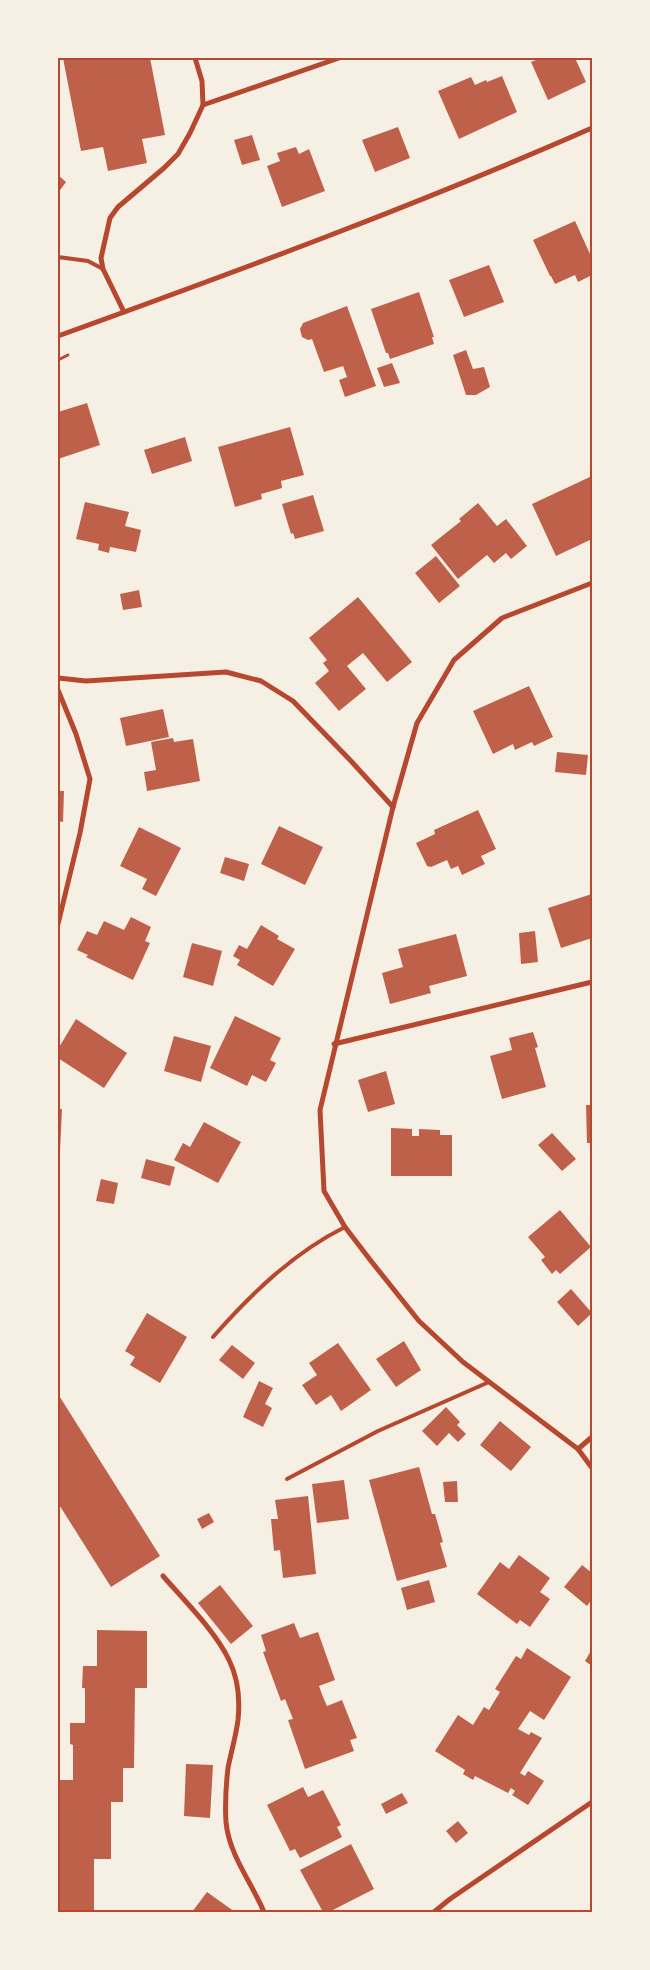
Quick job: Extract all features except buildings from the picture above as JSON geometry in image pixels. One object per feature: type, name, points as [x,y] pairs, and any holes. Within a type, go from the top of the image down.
[{"type":"street","points":[[124,312],[103,269],[100,258],[110,218],[118,207],[178,154],[190,133],[203,105],[202,81],[195,58]]},
{"type":"street","points":[[203,105],[339,58]]},
{"type":"street","points":[[58,336],[276,256],[504,167],[592,128]]},
{"type":"street","points":[[592,583],[502,618],[454,660],[417,724],[393,807],[334,1044],[320,1110],[324,1191],[345,1227],[419,1320],[463,1362],[578,1448],[592,1468]]},
{"type":"street","points":[[58,678],[86,681],[226,672],[261,681],[293,701],[352,761],[393,807]]},
{"type":"street","points":[[58,690],[76,734],[90,779],[80,833],[58,924]]},
{"type":"street","points":[[334,1044],[592,982]]},
{"type":"street","points":[[578,1448],[592,1437]]},
{"type":"street","points":[[163,1576],[215,1637],[229,1660],[236,1679],[238,1720],[228,1770],[226,1822],[230,1841],[237,1859],[264,1912]]},
{"type":"street","points":[[434,1912],[450,1899],[592,1802]]},
{"type":"lane","points":[[58,257],[88,261],[103,269]]},
{"type":"lane","points":[[213,1337],[246,1301],[283,1267],[326,1236],[345,1227]]},
{"type":"lane","points":[[287,1479],[378,1431],[489,1382]]}]
